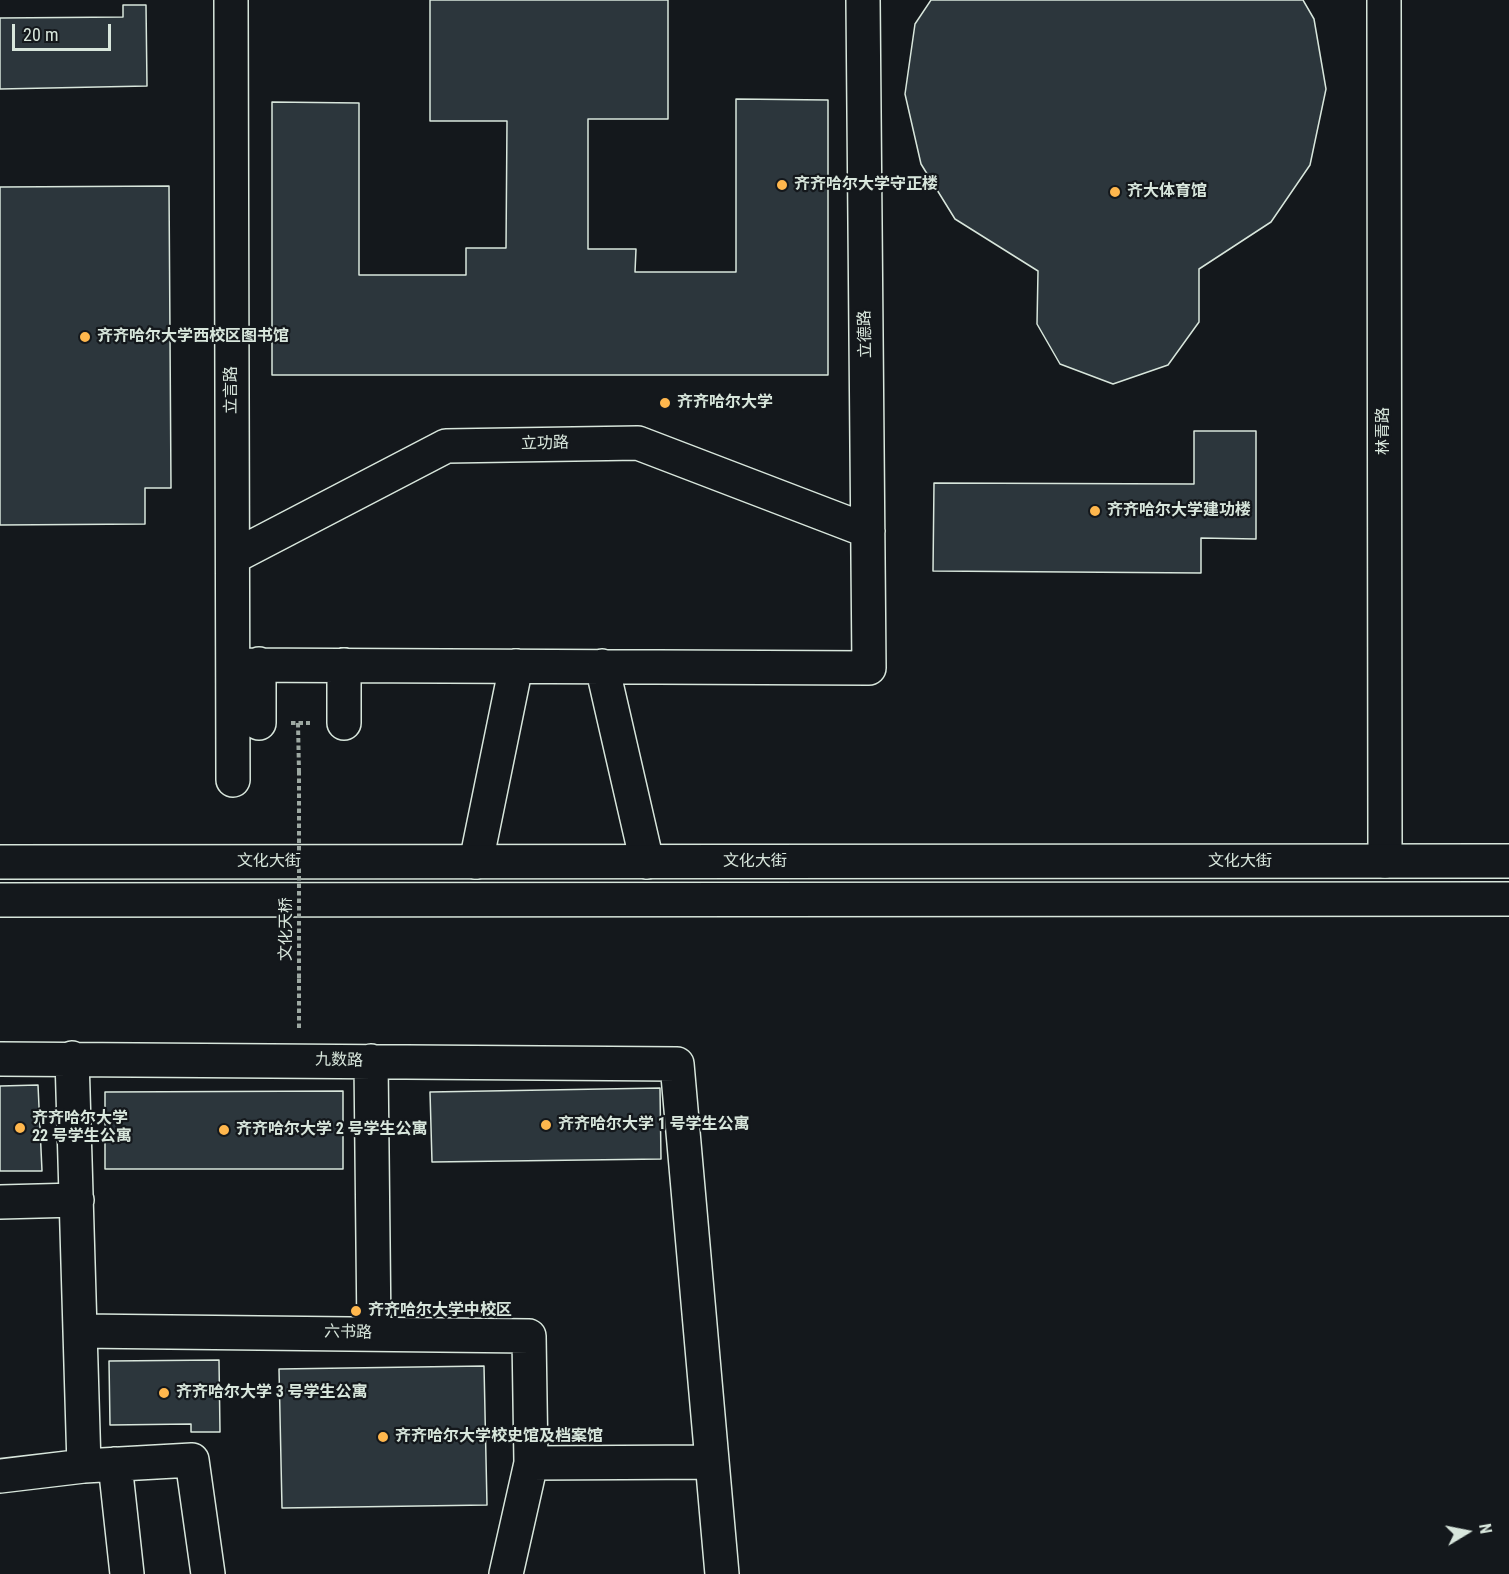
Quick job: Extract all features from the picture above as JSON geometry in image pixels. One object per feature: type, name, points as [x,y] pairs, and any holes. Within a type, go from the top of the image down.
[{"type":"street","name":"立言路","points":[[231,0],[233,556],[246,664],[233,780]]},
{"type":"street","name":"立德路","points":[[602,666],[869,668],[863,0]]},
{"type":"street","name":"林青路","points":[[1384,0],[1385,861]]},
{"type":"street","name":"立功路","points":[[233,556],[446,446],[638,443],[868,531]]},
{"type":"street","points":[[259,723],[246,664],[602,666],[647,862]]},
{"type":"street","points":[[344,665],[344,723]]},
{"type":"street","points":[[476,862],[516,666]]},
{"type":"street","name":"文化大街","points":[[0,862],[1509,861]]},
{"type":"street","points":[[0,900],[1509,899]]},
{"type":"street","name":"九数路","points":[[0,1059],[72,1058],[250,1047],[677,1064],[712,1462]]},
{"type":"street","points":[[351,1052],[374,1333]]},
{"type":"street","points":[[72,1058],[80,1330],[100,1465],[128,1574]]},
{"type":"street","points":[[0,1202],[76,1200]]},
{"type":"street","name":"六书路","points":[[80,1330],[529,1336],[531,1463]]},
{"type":"street","points":[[0,1476],[100,1465],[192,1460],[208,1574]]},
{"type":"street","points":[[506,1574],[531,1463],[712,1462],[722,1574]]},
{"type":"path","points":[[259,723],[344,723]]},
{"type":"path","name":"文化天桥","points":[[298,723],[299,1035]]},
{"type":"building","name":"齐齐哈尔大学守正楼","points":[[430,0],[668,0],[668,119],[588,119],[588,249],[636,249],[635,272],[736,272],[736,99],[828,100],[828,375],[272,375],[272,102],[359,103],[359,275],[466,275],[466,248],[506,248],[507,121],[430,121]]},
{"type":"building","name":"齐大体育馆","points":[[931,0],[1303,0],[1314,19],[1326,89],[1310,165],[1271,222],[1199,269],[1199,322],[1168,365],[1113,384],[1060,364],[1037,324],[1038,271],[955,219],[921,164],[905,94],[915,24]]},
{"type":"building","points":[[123,5],[146,5],[147,86],[0,89],[0,18],[123,17]]},
{"type":"building","name":"齐齐哈尔大学西校区图书馆","points":[[169,186],[171,488],[145,488],[145,524],[0,525],[0,187]]},
{"type":"building","name":"齐齐哈尔大学建功楼","points":[[1194,431],[1256,431],[1256,539],[1201,538],[1201,573],[933,571],[934,483],[1194,484]]},
{"type":"building","name":"齐齐哈尔大学 22 号学生公寓","points":[[38,1085],[42,1171],[0,1171],[0,1086]]},
{"type":"building","name":"齐齐哈尔大学 1 号学生公寓","points":[[660,1088],[661,1159],[432,1162],[430,1092]]},
{"type":"building","name":"齐齐哈尔大学 2 号学生公寓","points":[[343,1091],[343,1169],[105,1169],[105,1092]]},
{"type":"building","name":"齐齐哈尔大学 3 号学生公寓","points":[[219,1360],[220,1432],[191,1432],[191,1424],[110,1425],[109,1361]]},
{"type":"building","name":"齐齐哈尔大学校史馆及档案馆","points":[[484,1366],[487,1505],[282,1508],[279,1369]]},
{"type":"place","name":"齐齐哈尔大学守正楼","points":[[782,185]]},
{"type":"place","name":"齐大体育馆","points":[[1115,192]]},
{"type":"place","name":"齐齐哈尔大学西校区图书馆","points":[[85,337]]},
{"type":"place","name":"齐齐哈尔大学","points":[[665,403]]},
{"type":"place","name":"齐齐哈尔大学建功楼","points":[[1095,511]]},
{"type":"place","name":"齐齐哈尔大学 1 号学生公寓","points":[[546,1125]]},
{"type":"place","name":"齐齐哈尔大学 22 号学生公寓","points":[[20,1128]]},
{"type":"place","name":"齐齐哈尔大学 2 号学生公寓","points":[[224,1130]]},
{"type":"place","name":"齐齐哈尔大学中校区","points":[[356,1311]]},
{"type":"place","name":"齐齐哈尔大学 3 号学生公寓","points":[[164,1393]]},
{"type":"place","name":"齐齐哈尔大学校史馆及档案馆","points":[[383,1437]]}]
